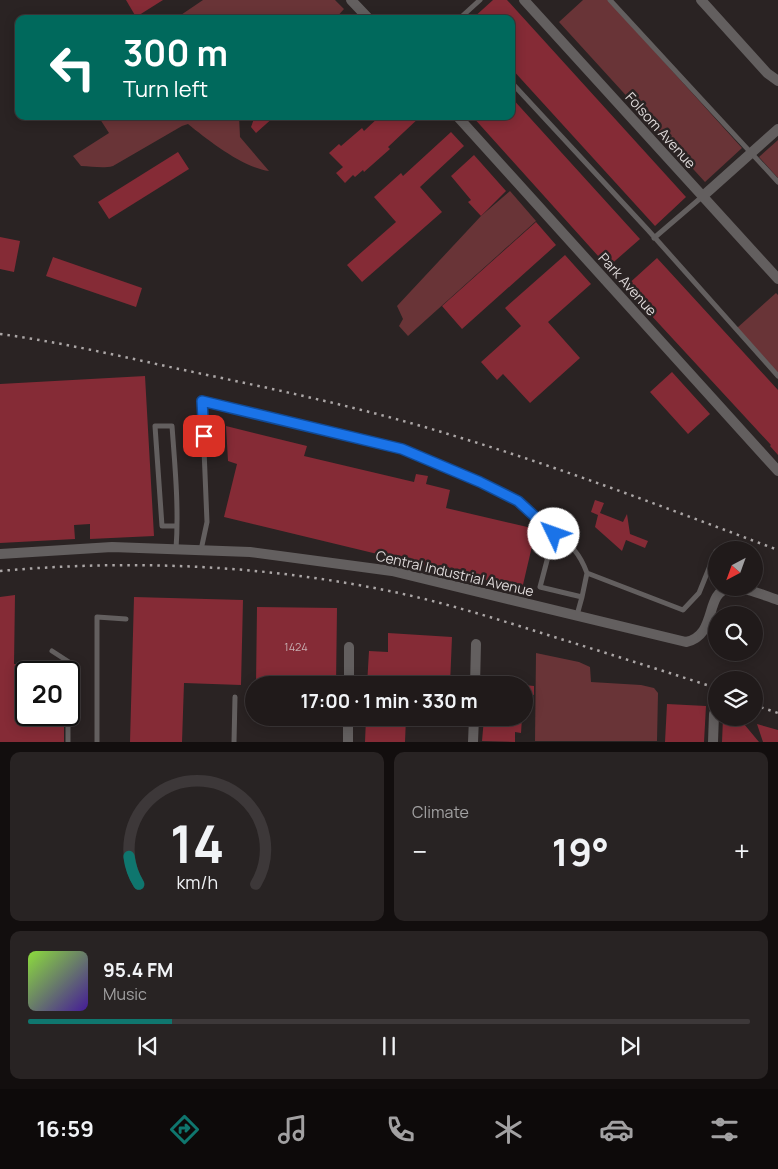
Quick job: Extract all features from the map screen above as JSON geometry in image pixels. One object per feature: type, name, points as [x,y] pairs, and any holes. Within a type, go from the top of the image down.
[{"type":"street","points":[[351,0],[365,15]]},
{"type":"street","name":"Folsom Avenue","points":[[524,0],[778,279]]},
{"type":"street","points":[[701,0],[767,73],[778,80]]},
{"type":"street","name":"Park Avenue","points":[[462,120],[778,471]]},
{"type":"street","points":[[702,196],[778,129]]},
{"type":"street","name":"Central Industrial Avenue","points":[[0,554],[112,547],[250,552],[392,571],[686,642],[694,640],[706,628],[715,600],[720,592],[730,588],[741,588],[778,600]]},
{"type":"street","points":[[475,676],[476,644]]},
{"type":"street","points":[[349,647],[349,676]]},
{"type":"street","points":[[348,726],[348,742]]},
{"type":"street","points":[[473,742],[474,726]]},
{"type":"street","points":[[713,742],[714,726]]},
{"type":"lane","points":[[463,15],[480,0]]},
{"type":"lane","points":[[610,0],[778,182]]},
{"type":"lane","points":[[515,86],[778,376]]},
{"type":"lane","points":[[654,238],[702,196]]},
{"type":"lane","points":[[201,550],[207,522],[202,401],[402,449],[480,482],[518,501],[578,554],[588,573],[683,610],[699,593],[708,571]]},
{"type":"lane","points":[[176,549],[177,526],[172,426],[156,426],[162,526],[177,526]]},
{"type":"lane","points":[[554,534],[540,587],[582,597]]},
{"type":"lane","points":[[577,615],[588,573]]},
{"type":"lane","points":[[97,742],[97,617],[126,619]]},
{"type":"lane","points":[[52,651],[67,661]]},
{"type":"lane","points":[[234,742],[235,697]]},
{"type":"lane","points":[[68,726],[68,742]]},
{"type":"shaded area","points":[[203,0],[335,0],[344,9],[339,15],[181,15]]},
{"type":"shaded area","points":[[583,0],[608,0],[742,148],[705,182],[559,22]]},
{"type":"shaded area","points":[[101,120],[239,120],[240,137],[269,171],[259,169],[237,159],[188,124],[113,166],[81,166],[73,156],[109,133]]},
{"type":"shaded area","points":[[778,140],[778,178],[759,157]]},
{"type":"shaded area","points":[[510,191],[536,221],[408,336],[399,326],[403,319],[397,306],[481,216]]},
{"type":"shaded area","points":[[776,293],[778,295],[778,373],[737,328]]},
{"type":"shaded area","points":[[536,653],[579,662],[590,667],[591,682],[641,685],[654,688],[658,693],[657,741],[535,741]]},
{"type":"building","points":[[126,0],[163,0],[139,15],[135,15]]},
{"type":"building","points":[[493,0],[507,0],[686,197],[655,226],[515,72],[515,15],[476,15]]},
{"type":"building","points":[[515,101],[640,239],[608,267],[476,120],[515,120]]},
{"type":"building","points":[[254,120],[271,120],[256,133],[251,127]]},
{"type":"building","points":[[376,120],[417,120],[388,147],[390,149],[364,172],[363,170],[355,177],[353,175],[345,183],[336,173],[343,167],[329,153],[339,144],[341,146],[362,128],[364,131]]},
{"type":"building","points":[[451,132],[464,146],[420,187],[442,212],[362,282],[347,265],[396,222],[374,197],[401,173],[403,176]]},
{"type":"building","points":[[178,152],[189,169],[109,219],[98,202]]},
{"type":"building","points":[[474,155],[506,191],[481,216],[468,202],[471,200],[451,176]]},
{"type":"building","points":[[536,222],[556,245],[462,329],[442,306]]},
{"type":"building","points":[[0,237],[20,241],[14,272],[0,269]]},
{"type":"building","points":[[565,255],[591,284],[548,322],[580,358],[530,403],[503,374],[497,380],[481,362],[521,326],[505,308]]},
{"type":"building","points":[[53,257],[142,288],[136,307],[46,276]]},
{"type":"building","points":[[657,258],[778,390],[778,455],[771,445],[625,287]]},
{"type":"building","points":[[672,372],[710,414],[688,434],[650,392]]},
{"type":"building","points":[[145,376],[154,536],[90,539],[90,524],[74,525],[75,539],[0,543],[0,384]]},
{"type":"building","points":[[226,426],[307,446],[304,456],[414,482],[416,474],[428,476],[426,484],[450,490],[446,508],[536,529],[522,589],[224,517],[237,464],[228,461]]},
{"type":"building","points":[[595,500],[604,503],[600,513],[623,522],[627,514],[630,534],[648,541],[645,548],[626,540],[622,551],[595,527],[598,515],[591,512]]},
{"type":"building","points":[[15,595],[15,726],[64,726],[64,742],[0,742],[0,597]]},
{"type":"building","points":[[134,597],[243,600],[241,685],[184,683],[182,742],[130,742]]},
{"type":"building","points":[[257,607],[337,608],[336,676],[256,676]]},
{"type":"building","points":[[388,633],[452,637],[450,676],[368,676],[369,651],[388,652]]},
{"type":"building","points":[[667,704],[706,706],[704,742],[665,742]]},
{"type":"building","points":[[366,726],[406,726],[405,742],[365,742]]},
{"type":"building","points":[[483,726],[521,726],[521,733],[515,732],[515,742],[482,741]]},
{"type":"building","points":[[723,726],[746,726],[759,742],[722,742]]},
{"type":"building","points":[[758,726],[778,730],[778,742],[763,742]]},
{"type":"railway","points":[[0,334],[45,341],[247,383],[415,424],[573,474],[778,550]]},
{"type":"railway","points":[[0,571],[92,566],[185,566],[277,573],[323,579],[392,591],[460,608],[708,685]]},
{"type":"railway","points":[[763,708],[778,713]]},
{"type":"route","points":[[204,436],[202,401],[402,449],[480,482],[518,501],[554,534]]}]
